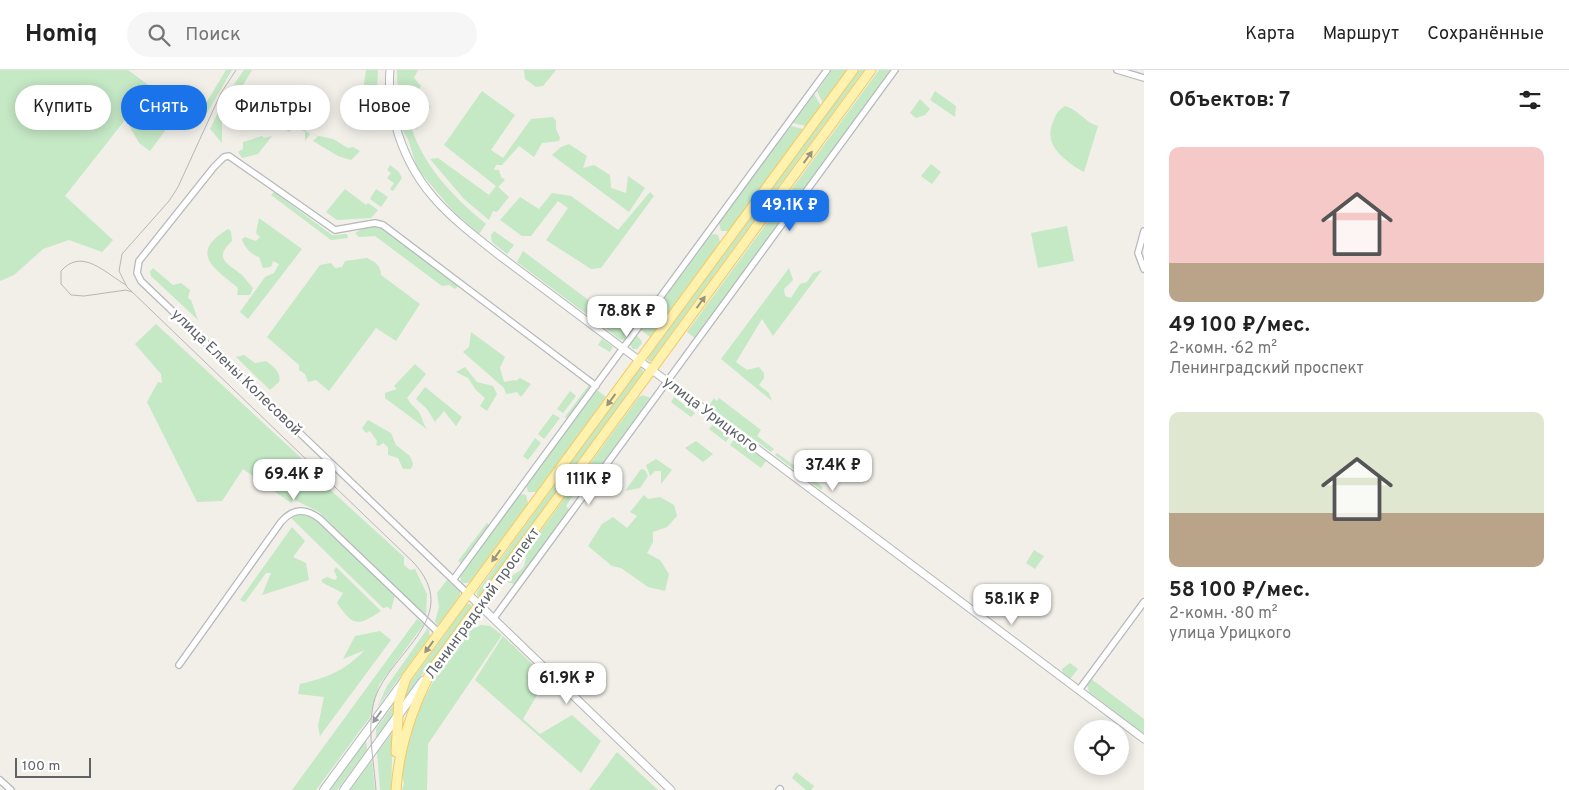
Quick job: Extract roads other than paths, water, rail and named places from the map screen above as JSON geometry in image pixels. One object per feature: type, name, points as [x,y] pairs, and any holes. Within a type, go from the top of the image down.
[{"type":"main road","name":"Ленинградский проспект","points":[[396,790],[397,717],[400,692],[406,678],[853,70]]},
{"type":"main road","name":"Ленинградский проспект","points":[[396,790],[400,753],[407,724],[433,668],[871,70]]},
{"type":"main road","points":[[344,790],[433,668]]},
{"type":"main road","points":[[324,790],[406,678]]},
{"type":"street","name":"улица Урицкого","points":[[390,70],[390,94],[399,137],[414,174],[428,193],[448,214],[500,256],[1144,739]]},
{"type":"street","points":[[453,580],[827,70]]},
{"type":"street","points":[[494,618],[896,70]]},
{"type":"street","points":[[1117,70],[1144,78]]},
{"type":"street","name":"улица Елены Колесовой","points":[[596,386],[383,225],[375,223],[335,230],[229,156],[222,159],[139,261],[137,273],[141,281],[671,790]]},
{"type":"street","points":[[1144,231],[1138,253],[1144,269]]},
{"type":"street","points":[[179,665],[281,522],[290,514],[306,510],[320,519],[440,633]]},
{"type":"street","points":[[1079,690],[1144,602]]},
{"type":"street","points":[[0,780],[11,790]]},
{"type":"tram line","points":[[236,70],[221,93],[178,187],[169,201],[122,254],[119,271],[127,287],[413,562],[427,582],[431,600],[428,617],[420,633],[384,681],[375,698],[372,709],[371,744],[376,790]]},
{"type":"tram line","points":[[126,285],[94,264],[85,262],[77,261],[69,264],[61,271],[61,284],[71,295],[84,296],[126,290],[132,292]]}]
